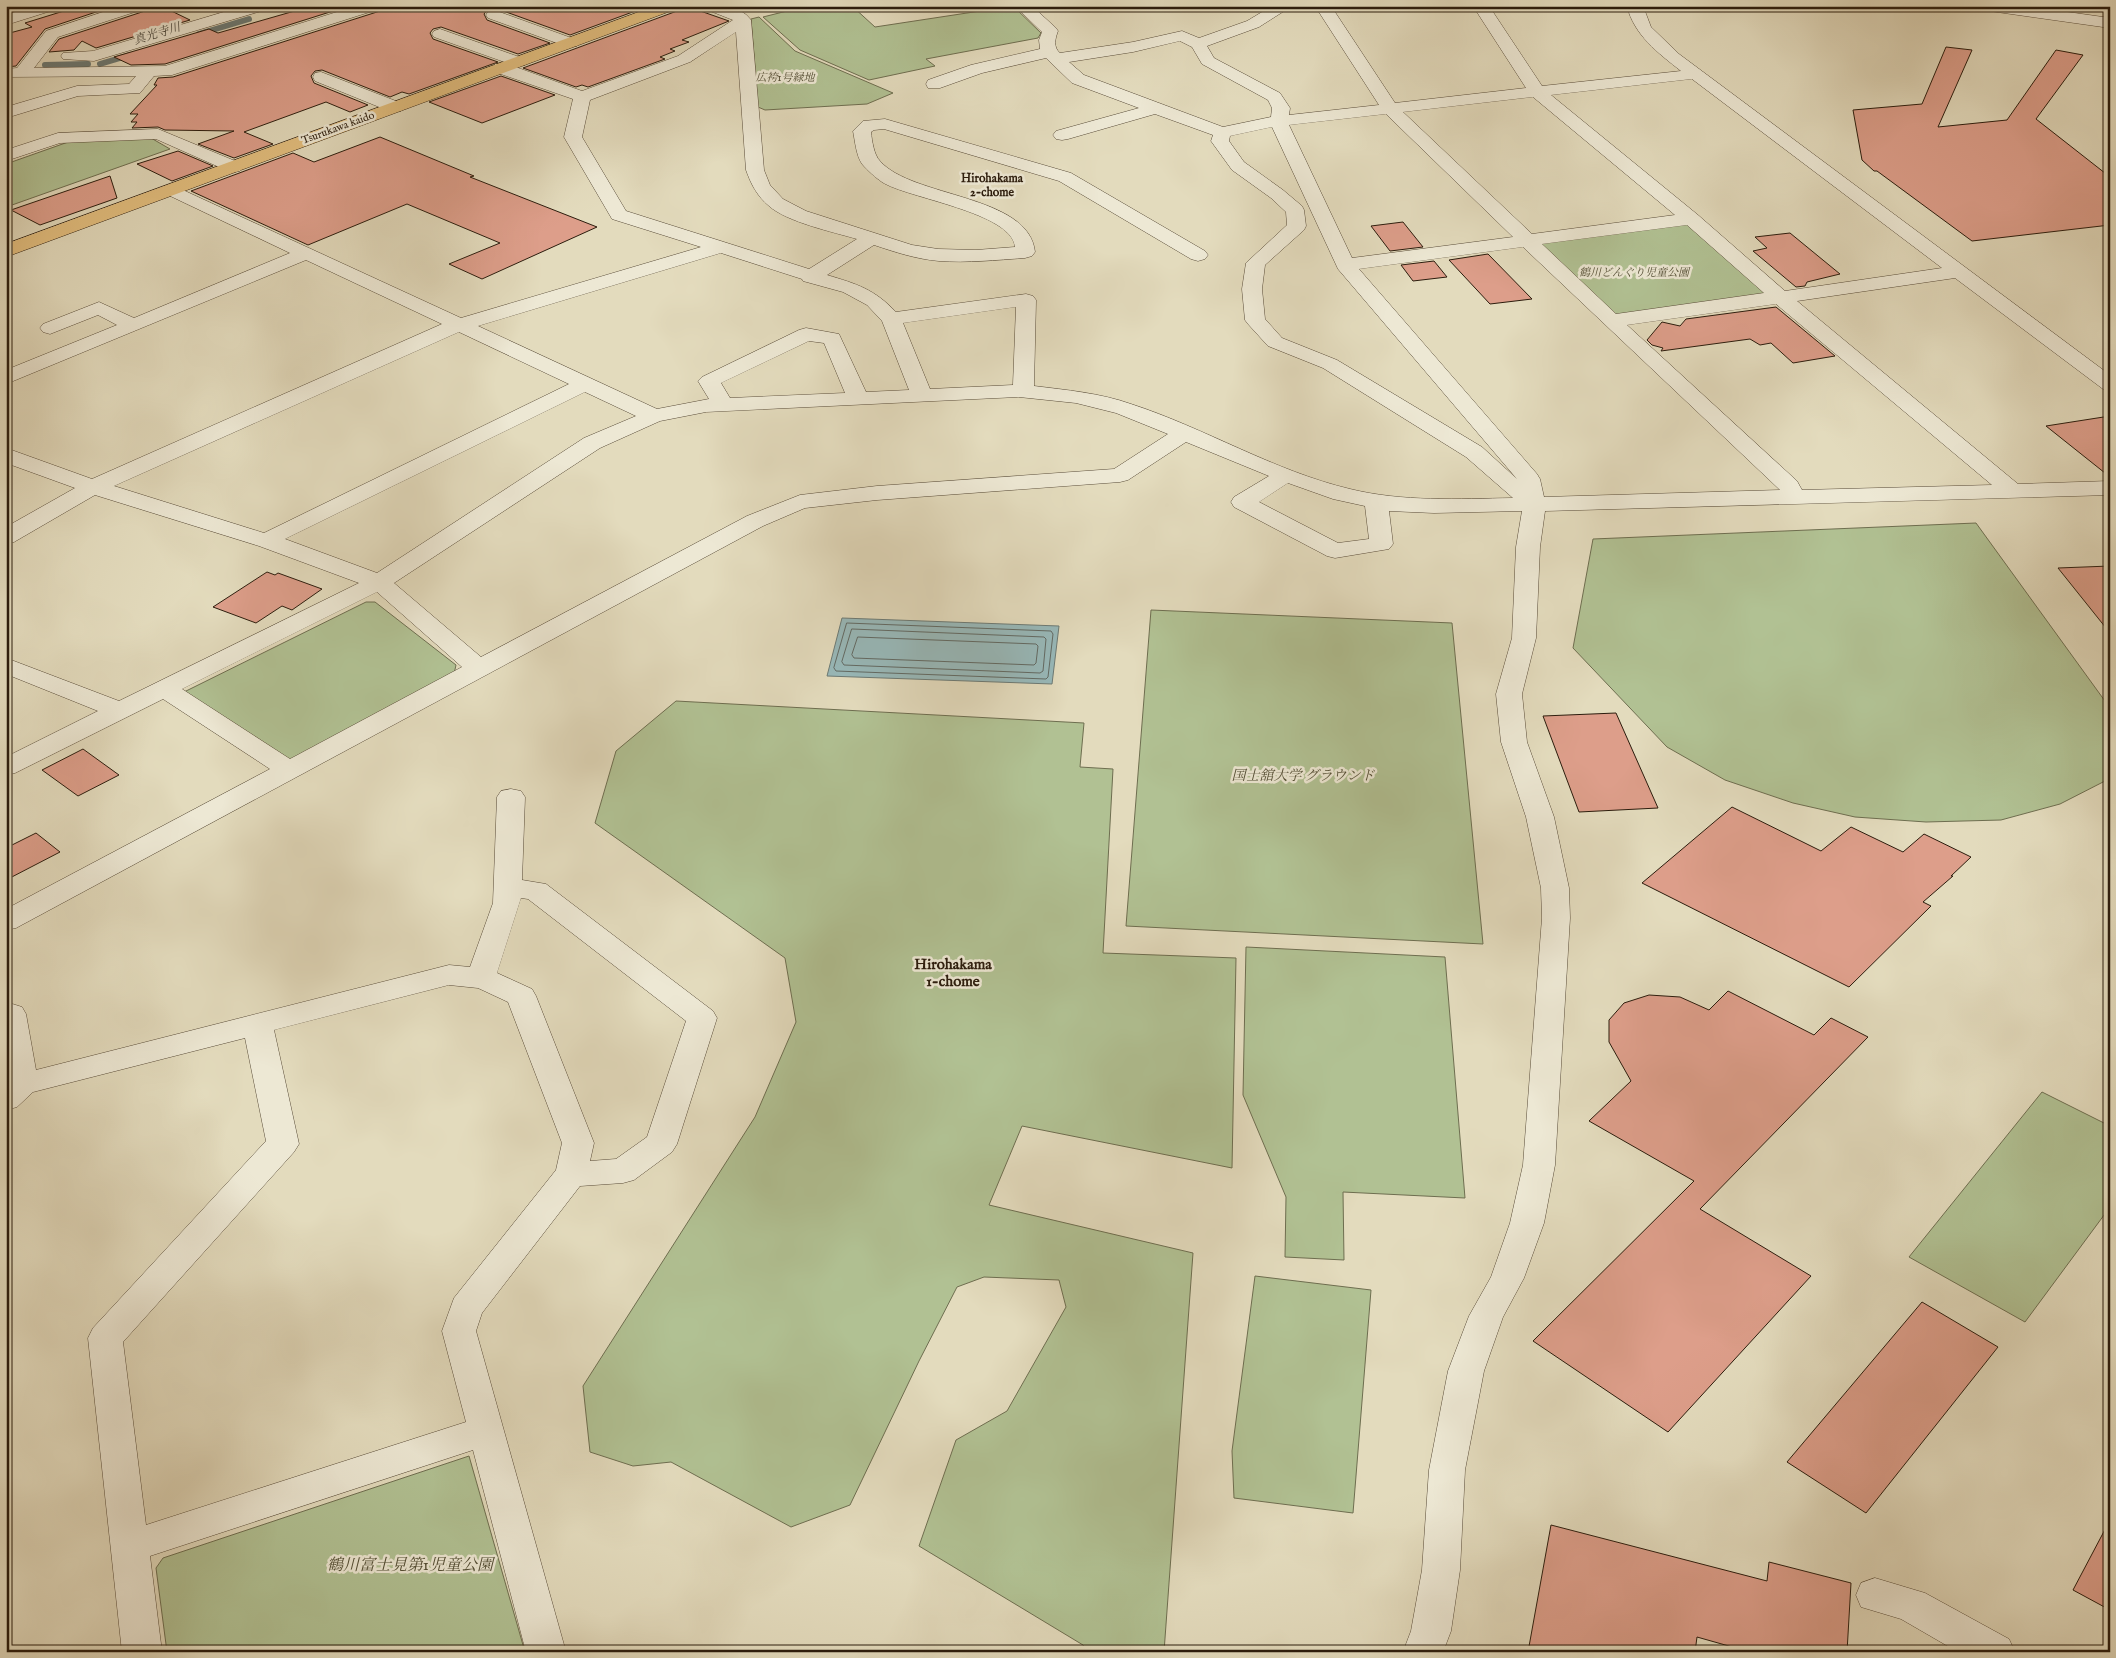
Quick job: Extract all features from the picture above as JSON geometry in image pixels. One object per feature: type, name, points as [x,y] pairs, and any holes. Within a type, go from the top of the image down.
[{"type":"main road","name":"Tsurukawa kaido","points":[[6,251],[670,6]]},
{"type":"street","points":[[6,20],[51,6]]},
{"type":"street","points":[[14,73],[35,57],[52,34],[138,6]]},
{"type":"street","points":[[35,57],[94,56],[262,6]]},
{"type":"street","points":[[14,73],[166,71],[373,6]]},
{"type":"street","points":[[712,6],[738,16],[743,20],[755,170],[762,187],[776,203],[799,215],[909,250],[938,255],[976,256],[1026,252],[1024,240],[1011,226],[980,210],[889,179],[870,162],[862,131],[869,125],[885,124],[1065,176],[1198,254]]},
{"type":"street","points":[[1023,6],[1050,31],[1047,40],[1052,55],[1078,79],[1222,133],[1265,123],[1279,123],[1695,74]]},
{"type":"street","points":[[1198,44],[1253,24],[1284,6]]},
{"type":"street","points":[[1323,6],[1391,110],[1611,321],[1662,366],[1789,486],[1795,498]]},
{"type":"street","points":[[1481,6],[1537,92],[1691,219],[1779,296],[2013,491]]},
{"type":"street","points":[[1628,6],[1636,6],[1637,16],[1654,40],[1695,74],[2110,385]]},
{"type":"street","points":[[1990,6],[2110,23]]},
{"type":"street","points":[[495,20],[571,43]]},
{"type":"street","points":[[501,68],[582,97],[684,59],[743,20]]},
{"type":"street","points":[[440,34],[519,62]]},
{"type":"street","points":[[934,84],[977,69],[1052,55],[1133,47],[1182,36],[1198,44],[1208,61],[1274,97],[1281,108],[1279,123],[1345,265],[1529,479],[1534,504],[1528,547],[1524,638],[1509,694],[1514,742],[1540,817],[1555,888],[1556,918],[1539,1165],[1528,1224],[1507,1278],[1486,1316],[1466,1371],[1447,1470],[1441,1570],[1431,1631],[1423,1652]]},
{"type":"street","points":[[6,113],[76,91],[134,89],[149,71]]},
{"type":"street","points":[[321,77],[395,107]]},
{"type":"street","points":[[582,97],[573,137],[619,215],[810,277],[850,288],[874,301],[891,320],[922,395]]},
{"type":"street","points":[[1062,135],[1156,108]]},
{"type":"street","points":[[1222,133],[1220,141],[1238,166],[1277,194],[1295,210],[1297,226],[1256,263],[1252,289],[1255,320],[1275,342],[1330,364],[1474,452],[1534,504]]},
{"type":"street","points":[[6,156],[58,138],[158,134],[234,167]]},
{"type":"street","points":[[172,190],[654,416]]},
{"type":"street","points":[[1345,265],[1691,219]]},
{"type":"street","points":[[810,277],[872,238]]},
{"type":"street","points":[[6,537],[93,487],[458,324],[722,247]]},
{"type":"street","points":[[6,378],[306,253]]},
{"type":"street","points":[[1611,321],[1958,272]]},
{"type":"street","points":[[891,320],[1026,300],[1024,391]]},
{"type":"street","points":[[50,328],[99,308],[133,325]]},
{"type":"street","points":[[724,406],[709,382],[806,334],[832,338],[858,399]]},
{"type":"street","points":[[267,541],[280,532],[585,384]]},
{"type":"street","points":[[6,767],[378,582],[592,443],[654,416],[706,406],[1024,391],[1076,396],[1123,408],[1286,475],[1341,494],[1376,502],[1434,506],[1795,498],[2110,488]]},
{"type":"street","points":[[6,922],[755,520],[800,502],[1120,475],[1184,433]]},
{"type":"street","points":[[6,455],[93,487],[267,541],[378,582],[479,669]]},
{"type":"street","points":[[6,477],[30,464]]},
{"type":"street","points":[[1286,475],[1242,502],[1335,551],[1381,544],[1376,502]]},
{"type":"street","points":[[6,665],[118,710]]},
{"type":"street","points":[[162,688],[290,770]]},
{"type":"street","points":[[481,978],[507,904],[511,798]]},
{"type":"street","points":[[508,887],[536,891],[702,1018],[661,1144],[623,1172],[572,1174]]},
{"type":"street","points":[[6,1012],[11,1014],[14,1091],[257,1023],[449,975],[474,976],[496,982],[521,996],[578,1143],[572,1174],[466,1308],[459,1331],[546,1652]]},
{"type":"street","points":[[142,1652],[105,1338],[283,1144],[257,1023]]},
{"type":"street","points":[[130,1546],[486,1431]]},
{"type":"street","points":[[1875,1595],[1911,1605],[1995,1652]]},
{"type":"green space","points":[[807,6],[852,6],[875,27],[1013,6],[1041,33],[1038,38],[926,59],[935,66],[869,80],[800,50],[763,17]]},
{"type":"green space","name":"広袴1号緑地","points":[[759,17],[795,51],[893,93],[867,104],[765,110],[758,107],[751,19]]},
{"type":"green space","points":[[151,138],[170,149],[12,205],[6,203],[6,164],[71,141]]},
{"type":"green space","name":"鶴川どんぐり児童公園","points":[[1689,223],[1771,295],[1615,319],[1536,241]]},
{"type":"green space","points":[[1976,523],[2110,708],[2110,774],[2105,781],[2060,804],[2001,820],[1926,822],[1855,817],[1793,803],[1725,780],[1667,747],[1573,648],[1593,539]]},
{"type":"green space","points":[[366,602],[375,602],[456,665],[454,674],[290,763],[182,693]]},
{"type":"green space","name":"国士舘大学 グラウンド","points":[[1151,610],[1452,623],[1483,944],[1126,926]]},
{"type":"green space","points":[[676,701],[1084,723],[1080,767],[1113,769],[1103,953],[1236,958],[1232,1168],[1022,1126],[989,1205],[1193,1253],[1164,1652],[1088,1652],[1083,1645],[919,1546],[956,1440],[1007,1411],[1066,1307],[1059,1280],[984,1277],[957,1287],[919,1361],[850,1505],[791,1527],[671,1462],[633,1466],[590,1452],[583,1386],[755,1117],[796,1022],[785,958],[595,823],[616,751]]},
{"type":"green space","points":[[1246,947],[1445,957],[1465,1198],[1343,1192],[1344,1260],[1285,1257],[1286,1197],[1243,1095]]},
{"type":"green space","points":[[2042,1092],[2110,1126],[2110,1207],[2025,1322],[1909,1257]]},
{"type":"green space","points":[[1255,1276],[1371,1290],[1353,1513],[1234,1498],[1232,1451]]},
{"type":"green space","name":"鶴川富士見第1児童公園","points":[[469,1456],[525,1652],[167,1652],[156,1568],[163,1558]]},
{"type":"water","points":[[842,618],[1059,626],[1052,684],[827,676]]},
{"type":"building","points":[[80,6],[114,6],[45,29],[16,66],[6,67],[6,34],[32,27],[25,23]]},
{"type":"building","points":[[148,6],[161,6],[190,20],[96,48],[82,41],[74,50],[49,52],[59,39],[145,11]]},
{"type":"building","points":[[312,6],[349,6],[165,64],[131,65],[114,57],[209,29],[218,33]]},
{"type":"building","points":[[383,6],[649,6],[570,35],[495,8],[487,10],[484,14],[487,20],[550,43],[518,54],[441,27],[433,29],[430,33],[433,39],[498,62],[409,94],[402,92],[390,97],[322,70],[315,71],[311,76],[314,83],[368,105],[350,112],[326,102],[244,132],[273,144],[234,158],[198,144],[234,131],[165,130],[158,127],[132,128],[137,122],[131,122],[138,114],[130,114],[157,85],[154,85],[158,78],[173,77],[380,11]]},
{"type":"building","points":[[680,6],[686,6],[729,21],[682,40],[689,42],[670,49],[675,51],[660,57],[665,59],[588,87],[582,85],[576,87],[523,68],[677,11]]},
{"type":"building","points":[[1946,47],[1972,50],[1938,127],[2007,120],[2056,50],[2083,55],[2036,119],[2110,177],[2110,225],[1972,241],[1877,171],[1874,171],[1862,160],[1853,110],[1922,104]]},
{"type":"building","points":[[501,76],[555,95],[482,123],[429,102]]},
{"type":"building","points":[[380,137],[474,176],[470,177],[597,227],[482,279],[449,264],[500,243],[407,204],[308,245],[191,191],[293,153],[314,162]]},
{"type":"building","points":[[178,151],[213,166],[172,181],[137,164]]},
{"type":"building","points":[[110,176],[117,198],[40,225],[11,210]]},
{"type":"building","points":[[1403,222],[1423,247],[1390,251],[1371,226]]},
{"type":"building","points":[[1790,233],[1840,274],[1807,282],[1805,286],[1796,287],[1753,251],[1767,248],[1755,237]]},
{"type":"building","points":[[1488,254],[1532,299],[1490,304],[1449,260]]},
{"type":"building","points":[[1434,261],[1447,277],[1413,281],[1401,265]]},
{"type":"building","points":[[1776,307],[1835,356],[1793,363],[1771,343],[1760,345],[1750,339],[1661,351],[1663,348],[1652,345],[1647,340],[1662,322],[1680,326],[1686,319]]},
{"type":"building","points":[[2110,416],[2110,477],[2046,426]]},
{"type":"building","points":[[2110,566],[2110,633],[2058,568]]},
{"type":"building","points":[[267,572],[275,575],[278,573],[322,589],[292,610],[282,606],[256,623],[213,607]]},
{"type":"building","points":[[1616,713],[1658,808],[1579,812],[1543,716]]},
{"type":"building","points":[[83,749],[119,775],[78,796],[42,770]]},
{"type":"building","points":[[1732,807],[1821,851],[1851,827],[1903,852],[1924,834],[1971,857],[1951,876],[1953,876],[1923,902],[1931,906],[1849,987],[1642,883]]},
{"type":"building","points":[[36,833],[60,852],[6,880],[6,848]]},
{"type":"building","points":[[1728,991],[1814,1035],[1831,1018],[1868,1037],[1700,1209],[1811,1276],[1668,1432],[1533,1341],[1694,1181],[1589,1121],[1631,1081],[1609,1042],[1609,1020],[1624,1003],[1649,995],[1680,997],[1709,1010]]},
{"type":"building","points":[[1922,1302],[1998,1347],[1866,1513],[1787,1462]]},
{"type":"building","points":[[2110,1520],[2110,1610],[2073,1590]]},
{"type":"building","points":[[1551,1525],[1767,1581],[1769,1562],[1851,1583],[1847,1652],[1750,1652],[1697,1637],[1695,1652],[1528,1652]]},
{"type":"waterway","name":"真光寺川","points":[[199,34],[249,19]]},
{"type":"waterway","name":"真光寺川","points":[[100,64],[130,55]]},
{"type":"waterway","name":"真光寺川","points":[[45,65],[88,64]]},
{"type":"district","name":"Hirohakama 2-chome","points":[[992,185]]},
{"type":"district","name":"Hirohakama 1-chome","points":[[953,972]]}]
